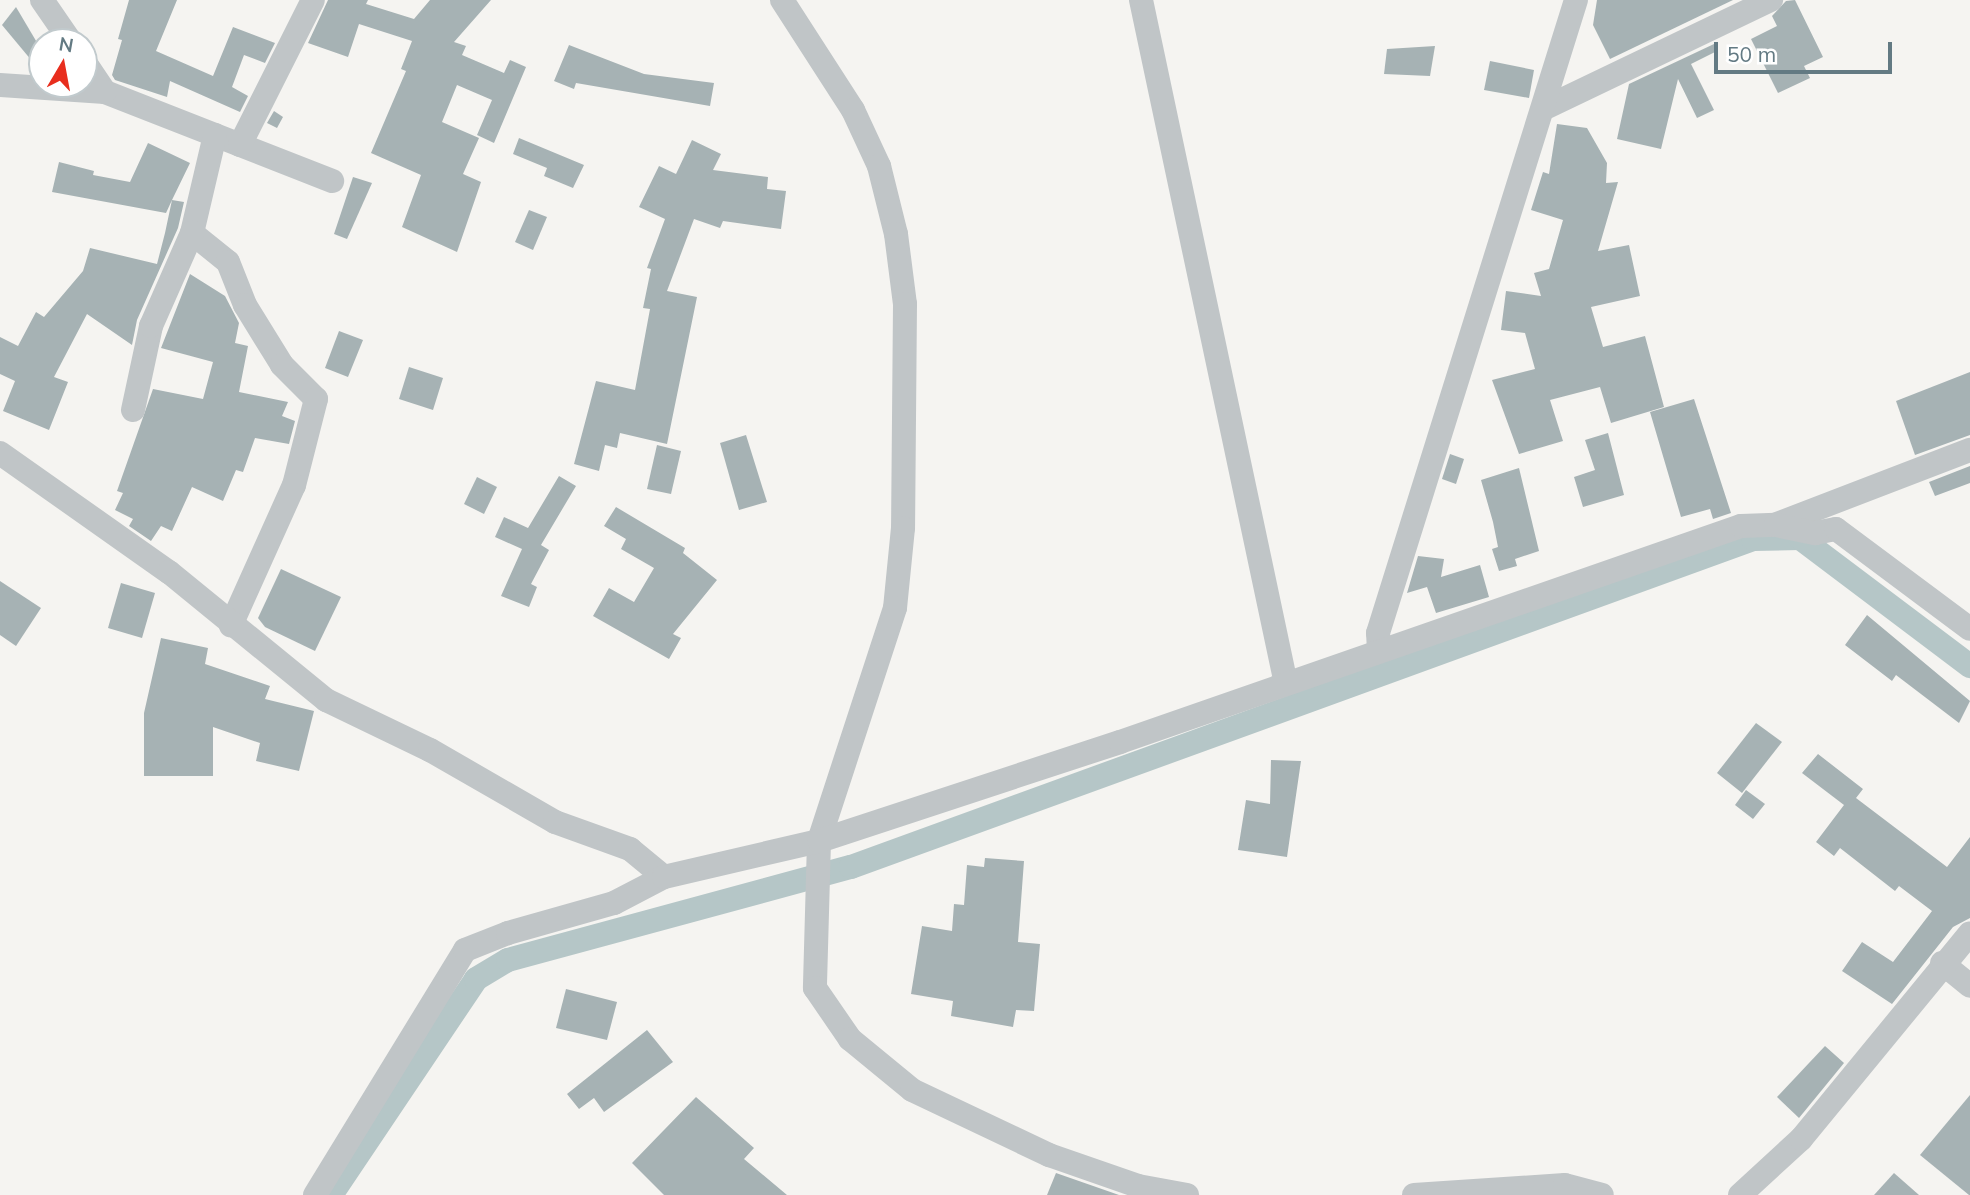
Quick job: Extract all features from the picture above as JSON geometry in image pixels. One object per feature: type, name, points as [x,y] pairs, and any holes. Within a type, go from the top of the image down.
[{"type":"street","points":[[42,0],[61,28]]},
{"type":"street","points":[[240,145],[313,0]]},
{"type":"street","points":[[782,0],[853,110],[879,166],[896,234],[905,304],[903,528],[895,607],[819,841],[814,988],[850,1039],[912,1090],[1049,1155],[1138,1186],[1187,1195]]},
{"type":"street","points":[[1141,0],[1286,684]]},
{"type":"street","points":[[1379,651],[1378,633],[1576,0]]},
{"type":"street","points":[[1544,109],[1771,0]]},
{"type":"street","points":[[98,82],[105,92]]},
{"type":"street","points":[[0,85],[105,92],[332,181]]},
{"type":"street","points":[[133,410],[151,326],[192,233],[215,135]]},
{"type":"street","points":[[192,233],[228,262],[245,305],[282,365],[316,399],[294,485],[232,625]]},
{"type":"street","points":[[1776,524],[1970,450]]},
{"type":"street","points":[[0,453],[169,572],[326,700],[430,750],[555,822],[630,849],[664,877]]},
{"type":"street","points":[[315,1195],[465,950],[614,903],[664,877],[819,841],[1286,684],[1741,526],[1776,524],[1815,533],[1836,529],[1970,629]]},
{"type":"street","points":[[1747,1193],[1801,1139],[1942,962],[1970,933]]},
{"type":"street","points":[[1942,962],[1970,986]]},
{"type":"street","points":[[1414,1195],[1565,1185],[1602,1195]]},
{"type":"building","points":[[129,0],[177,0],[156,51],[213,76],[233,27],[275,43],[265,63],[244,55],[232,87],[248,96],[240,112],[170,81],[167,97],[115,80],[112,75],[122,40],[118,39]]},
{"type":"building","points":[[328,0],[368,0],[366,4],[414,19],[430,0],[491,0],[454,42],[466,46],[462,55],[504,73],[510,60],[526,67],[494,143],[477,135],[492,100],[457,85],[442,122],[479,138],[463,174],[481,182],[457,252],[402,227],[421,175],[371,153],[406,71],[401,69],[412,41],[359,24],[348,57],[308,43]]},
{"type":"building","points":[[1597,0],[1733,0],[1610,59],[1593,25]]},
{"type":"building","points":[[1795,0],[1823,57],[1804,66],[1810,78],[1778,93],[1751,39],[1777,26],[1772,16],[1786,1]]},
{"type":"building","points":[[16,7],[28,28],[28,56],[2,25]]},
{"type":"building","points":[[1714,44],[1717,51],[1691,64],[1714,110],[1697,118],[1678,79],[1661,149],[1617,139],[1629,84]]},
{"type":"building","points":[[569,45],[644,74],[714,83],[710,106],[576,83],[574,89],[554,81]]},
{"type":"building","points":[[1435,46],[1430,76],[1384,74],[1387,49]]},
{"type":"building","points":[[1490,61],[1534,70],[1529,98],[1484,90]]},
{"type":"building","points":[[274,111],[283,117],[277,128],[267,123]]},
{"type":"building","points":[[1557,124],[1587,128],[1607,163],[1606,183],[1618,182],[1598,251],[1629,245],[1640,296],[1591,307],[1603,347],[1645,336],[1664,407],[1611,423],[1600,387],[1550,400],[1563,441],[1519,454],[1492,380],[1535,369],[1525,333],[1501,330],[1506,291],[1541,296],[1534,273],[1549,269],[1563,220],[1531,210],[1543,172],[1549,174]]},
{"type":"building","points":[[519,138],[584,165],[573,188],[544,176],[547,168],[513,154]]},
{"type":"building","points":[[692,140],[721,154],[713,170],[768,177],[767,189],[786,191],[781,229],[723,221],[720,228],[694,219],[667,291],[697,297],[667,444],[620,433],[617,448],[605,445],[599,471],[574,464],[596,381],[635,390],[650,309],[643,308],[651,269],[647,268],[665,219],[639,207],[659,166],[676,174]]},
{"type":"building","points":[[148,143],[190,163],[166,213],[52,192],[59,162],[94,171],[93,175],[130,182]]},
{"type":"building","points":[[353,177],[372,183],[347,239],[334,234]]},
{"type":"building","points":[[172,200],[184,202],[178,228],[137,320],[132,345],[87,314],[54,377],[68,382],[49,430],[3,411],[15,381],[0,374],[0,337],[18,346],[36,312],[44,317],[83,271],[90,248],[157,264]]},
{"type":"building","points":[[529,210],[547,217],[533,250],[515,242]]},
{"type":"building","points":[[190,274],[225,296],[239,323],[235,343],[248,346],[239,392],[288,402],[282,416],[295,421],[289,444],[255,438],[243,472],[236,470],[223,501],[192,487],[172,531],[161,526],[151,541],[129,526],[133,519],[115,510],[123,493],[117,491],[153,389],[203,399],[213,362],[161,348]]},
{"type":"building","points":[[339,331],[363,340],[348,377],[325,368]]},
{"type":"building","points":[[409,367],[443,378],[433,410],[399,399]]},
{"type":"building","points":[[1970,372],[1970,435],[1915,455],[1896,401]]},
{"type":"building","points":[[1694,399],[1731,513],[1713,519],[1710,509],[1681,517],[1650,412]]},
{"type":"building","points":[[1608,433],[1624,495],[1583,507],[1574,477],[1595,470],[1585,440]]},
{"type":"building","points":[[746,435],[767,502],[739,510],[720,443]]},
{"type":"building","points":[[657,445],[681,451],[671,494],[647,489]]},
{"type":"building","points":[[1450,454],[1464,459],[1456,484],[1442,479]]},
{"type":"building","points":[[1970,466],[1970,483],[1935,496],[1929,482]]},
{"type":"building","points":[[1519,468],[1539,551],[1515,559],[1517,566],[1499,571],[1492,549],[1498,547],[1481,480]]},
{"type":"building","points":[[559,476],[576,486],[541,545],[549,550],[531,584],[537,587],[529,607],[501,596],[522,549],[495,537],[504,517],[528,528]]},
{"type":"building","points":[[477,477],[497,487],[484,514],[464,504]]},
{"type":"building","points":[[616,507],[685,548],[683,553],[717,580],[673,634],[681,638],[669,659],[593,616],[609,588],[634,602],[654,568],[621,549],[626,539],[604,526]]},
{"type":"building","points":[[1418,556],[1444,559],[1441,577],[1480,565],[1489,597],[1436,613],[1427,587],[1407,593]]},
{"type":"building","points":[[281,569],[341,597],[315,651],[265,627],[258,618]]},
{"type":"building","points":[[0,581],[41,608],[16,646],[0,635]]},
{"type":"building","points":[[121,583],[155,593],[142,638],[108,628]]},
{"type":"building","points":[[1867,615],[1970,701],[1959,723],[1896,675],[1892,681],[1845,645]]},
{"type":"building","points":[[161,638],[208,648],[205,664],[270,686],[265,699],[314,711],[299,771],[256,761],[260,743],[213,727],[213,776],[144,776],[144,713]]},
{"type":"building","points":[[1756,723],[1782,742],[1742,793],[1717,773]]},
{"type":"building","points":[[1818,754],[1863,789],[1856,798],[1947,867],[1970,837],[1970,918],[1953,927],[1892,1004],[1842,971],[1862,942],[1893,962],[1932,911],[1899,886],[1895,891],[1840,848],[1834,856],[1816,842],[1844,805],[1802,773]]},
{"type":"building","points":[[1271,760],[1301,761],[1287,857],[1238,850],[1246,800],[1270,804]]},
{"type":"building","points":[[1746,790],[1765,804],[1753,819],[1735,805]]},
{"type":"building","points":[[985,858],[1024,861],[1018,942],[1040,944],[1034,1011],[1016,1010],[1013,1027],[951,1016],[953,1001],[911,994],[922,926],[952,931],[954,904],[964,905],[967,865],[984,867]]},
{"type":"building","points":[[566,989],[617,1002],[607,1040],[556,1028]]},
{"type":"building","points":[[647,1030],[673,1062],[604,1112],[594,1098],[579,1109],[567,1094]]},
{"type":"building","points":[[1825,1046],[1844,1063],[1799,1118],[1777,1097]]},
{"type":"building","points":[[1970,1095],[1970,1195],[1969,1195],[1920,1155]]},
{"type":"building","points":[[696,1097],[754,1148],[744,1159],[787,1195],[664,1195],[632,1163]]},
{"type":"building","points":[[1056,1173],[1119,1195],[1047,1195]]},
{"type":"building","points":[[1894,1173],[1919,1195],[1874,1195]]},
{"type":"waterway","points":[[331,1195],[476,979],[508,960],[851,867],[1753,539],[1800,538],[1970,666]]}]
